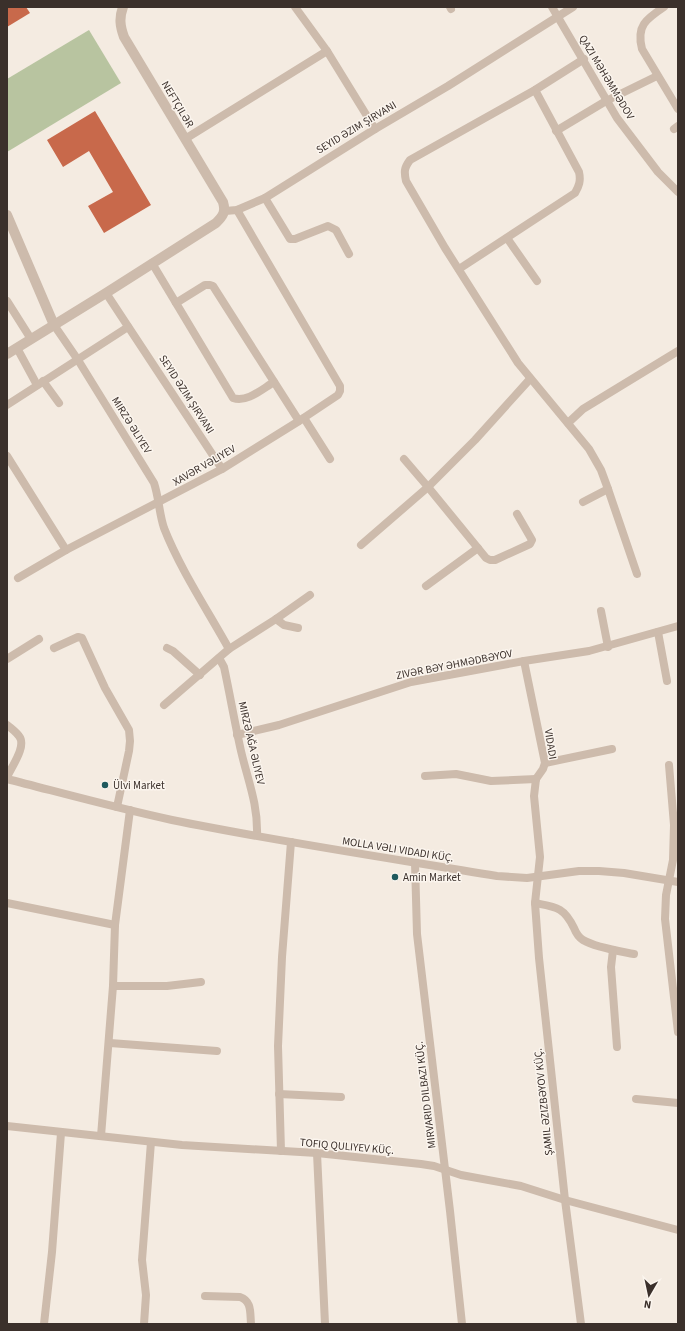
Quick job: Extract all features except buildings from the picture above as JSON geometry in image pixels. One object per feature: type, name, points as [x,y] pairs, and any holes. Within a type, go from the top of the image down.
[{"type":"street","name":"NEFTÇILƏR","points":[[123,7],[120,20],[124,37],[223,202],[225,211]]},
{"type":"street","points":[[295,7],[327,51],[375,129]]},
{"type":"street","points":[[552,7],[617,118],[658,172],[678,192]]},
{"type":"street","name":"SEYID ƏZIM ŞIRVANI","points":[[225,211],[237,210],[265,198],[375,129],[448,86],[573,7]]},
{"type":"street","points":[[664,7],[649,17],[641,28],[639,38],[642,49],[678,109]]},
{"type":"street","points":[[185,139],[327,51]]},
{"type":"street","points":[[584,60],[535,90],[410,160],[405,166],[404,171],[406,181],[445,248],[511,352],[530,379],[568,422],[589,449],[608,489],[637,574]]},
{"type":"street","points":[[556,131],[606,101],[657,76]]},
{"type":"street","points":[[459,268],[575,193],[579,186],[580,172],[556,131],[535,90]]},
{"type":"street","points":[[265,198],[290,239],[295,239],[328,226],[336,230],[349,254]]},
{"type":"street","name":"XAVƏR VƏLIYEV","points":[[18,578],[66,550],[222,469],[338,395],[340,386],[237,210]]},
{"type":"street","points":[[7,354],[216,223],[225,211]]},
{"type":"street","name":"MIRZƏ ƏLIYEV","points":[[7,216],[54,325],[78,360],[154,483],[158,493],[164,526],[177,554],[229,649]]},
{"type":"street","points":[[507,238],[537,281]]},
{"type":"street","points":[[152,263],[233,398],[244,400],[274,382]]},
{"type":"street","points":[[176,303],[205,285],[213,286],[274,382],[330,459]]},
{"type":"street","name":"SEYID ƏZIM ŞIRVANI","points":[[106,293],[222,469]]},
{"type":"street","points":[[7,301],[31,339]]},
{"type":"street","points":[[7,405],[128,328]]},
{"type":"street","points":[[17,348],[40,383],[59,403]]},
{"type":"street","points":[[568,422],[583,409],[678,351]]},
{"type":"street","points":[[361,545],[428,487],[475,440],[530,379]]},
{"type":"street","points":[[7,456],[66,550]]},
{"type":"street","points":[[404,459],[486,558],[490,560],[495,560],[530,544],[532,540],[531,536],[518,514]]},
{"type":"street","points":[[583,502],[608,489]]},
{"type":"street","points":[[426,586],[478,548]]},
{"type":"street","points":[[164,705],[229,649],[310,595]]},
{"type":"street","points":[[601,611],[608,647]]},
{"type":"street","points":[[276,619],[284,625],[298,628]]},
{"type":"street","name":"ZIVƏR BƏY ƏHMƏDBƏYOV","points":[[237,735],[279,724],[411,682],[524,661],[590,651],[678,626]]},
{"type":"street","points":[[658,632],[667,681]]},
{"type":"street","points":[[54,648],[78,637],[82,638],[105,688],[129,730],[129,751],[117,807]]},
{"type":"street","points":[[7,659],[39,639]]},
{"type":"street","points":[[167,648],[173,651],[200,675]]},
{"type":"street","name":"MIRZƏ AĞA ƏLIYEV","points":[[219,658],[224,667],[237,735],[255,803],[257,821],[256,835]]},
{"type":"street","name":"VIDADI","points":[[524,661],[545,763],[536,779],[534,796],[540,857],[538,877]]},
{"type":"street","points":[[7,725],[19,736],[22,742],[22,748],[7,778]]},
{"type":"street","points":[[545,763],[612,749]]},
{"type":"street","points":[[669,765],[674,825],[674,882],[665,906],[665,919],[678,1032]]},
{"type":"street","points":[[425,776],[456,774],[491,781],[536,779]]},
{"type":"street","name":"MOLLA VƏLI VIDADI KÜÇ.","points":[[7,778],[172,820],[291,842],[497,876],[527,878],[599,871],[624,873],[674,882]]},
{"type":"street","points":[[101,1136],[110,1043],[115,925],[130,810]]},
{"type":"street","points":[[281,1151],[278,1046],[282,957],[291,842]]},
{"type":"street","name":"MIRVARID DILBAZI KÜÇ.","points":[[415,863],[417,934],[462,1324]]},
{"type":"street","name":"ŞAMIL ƏZIZBƏYOV KÜÇ.","points":[[538,877],[535,903],[539,958],[565,1200],[581,1324]]},
{"type":"street","points":[[7,903],[115,925]]},
{"type":"street","points":[[535,903],[557,907],[569,918],[578,936],[583,940],[613,950],[634,954]]},
{"type":"street","points":[[613,950],[611,967],[617,1047]]},
{"type":"street","points":[[113,986],[167,986],[201,982]]},
{"type":"street","points":[[110,1043],[217,1051]]},
{"type":"street","points":[[279,1094],[341,1097]]},
{"type":"street","points":[[636,1099],[678,1103]]},
{"type":"street","name":"TOFIQ QULIYEV KÜÇ.","points":[[7,1126],[151,1142],[317,1153],[434,1166],[445,1170],[521,1186],[565,1200],[678,1230]]},
{"type":"street","points":[[44,1324],[52,1252],[61,1132]]},
{"type":"street","points":[[144,1324],[146,1295],[142,1260],[151,1142]]},
{"type":"street","points":[[317,1153],[325,1324]]},
{"type":"street","points":[[205,1296],[240,1297],[246,1299],[249,1303],[251,1324]]},
{"type":"green space","points":[[89,30],[121,83],[7,152],[7,79]]},
{"type":"place","name":"Ülvi Market","points":[[105,785]]},
{"type":"place","name":"Amin Market","points":[[395,877]]}]
